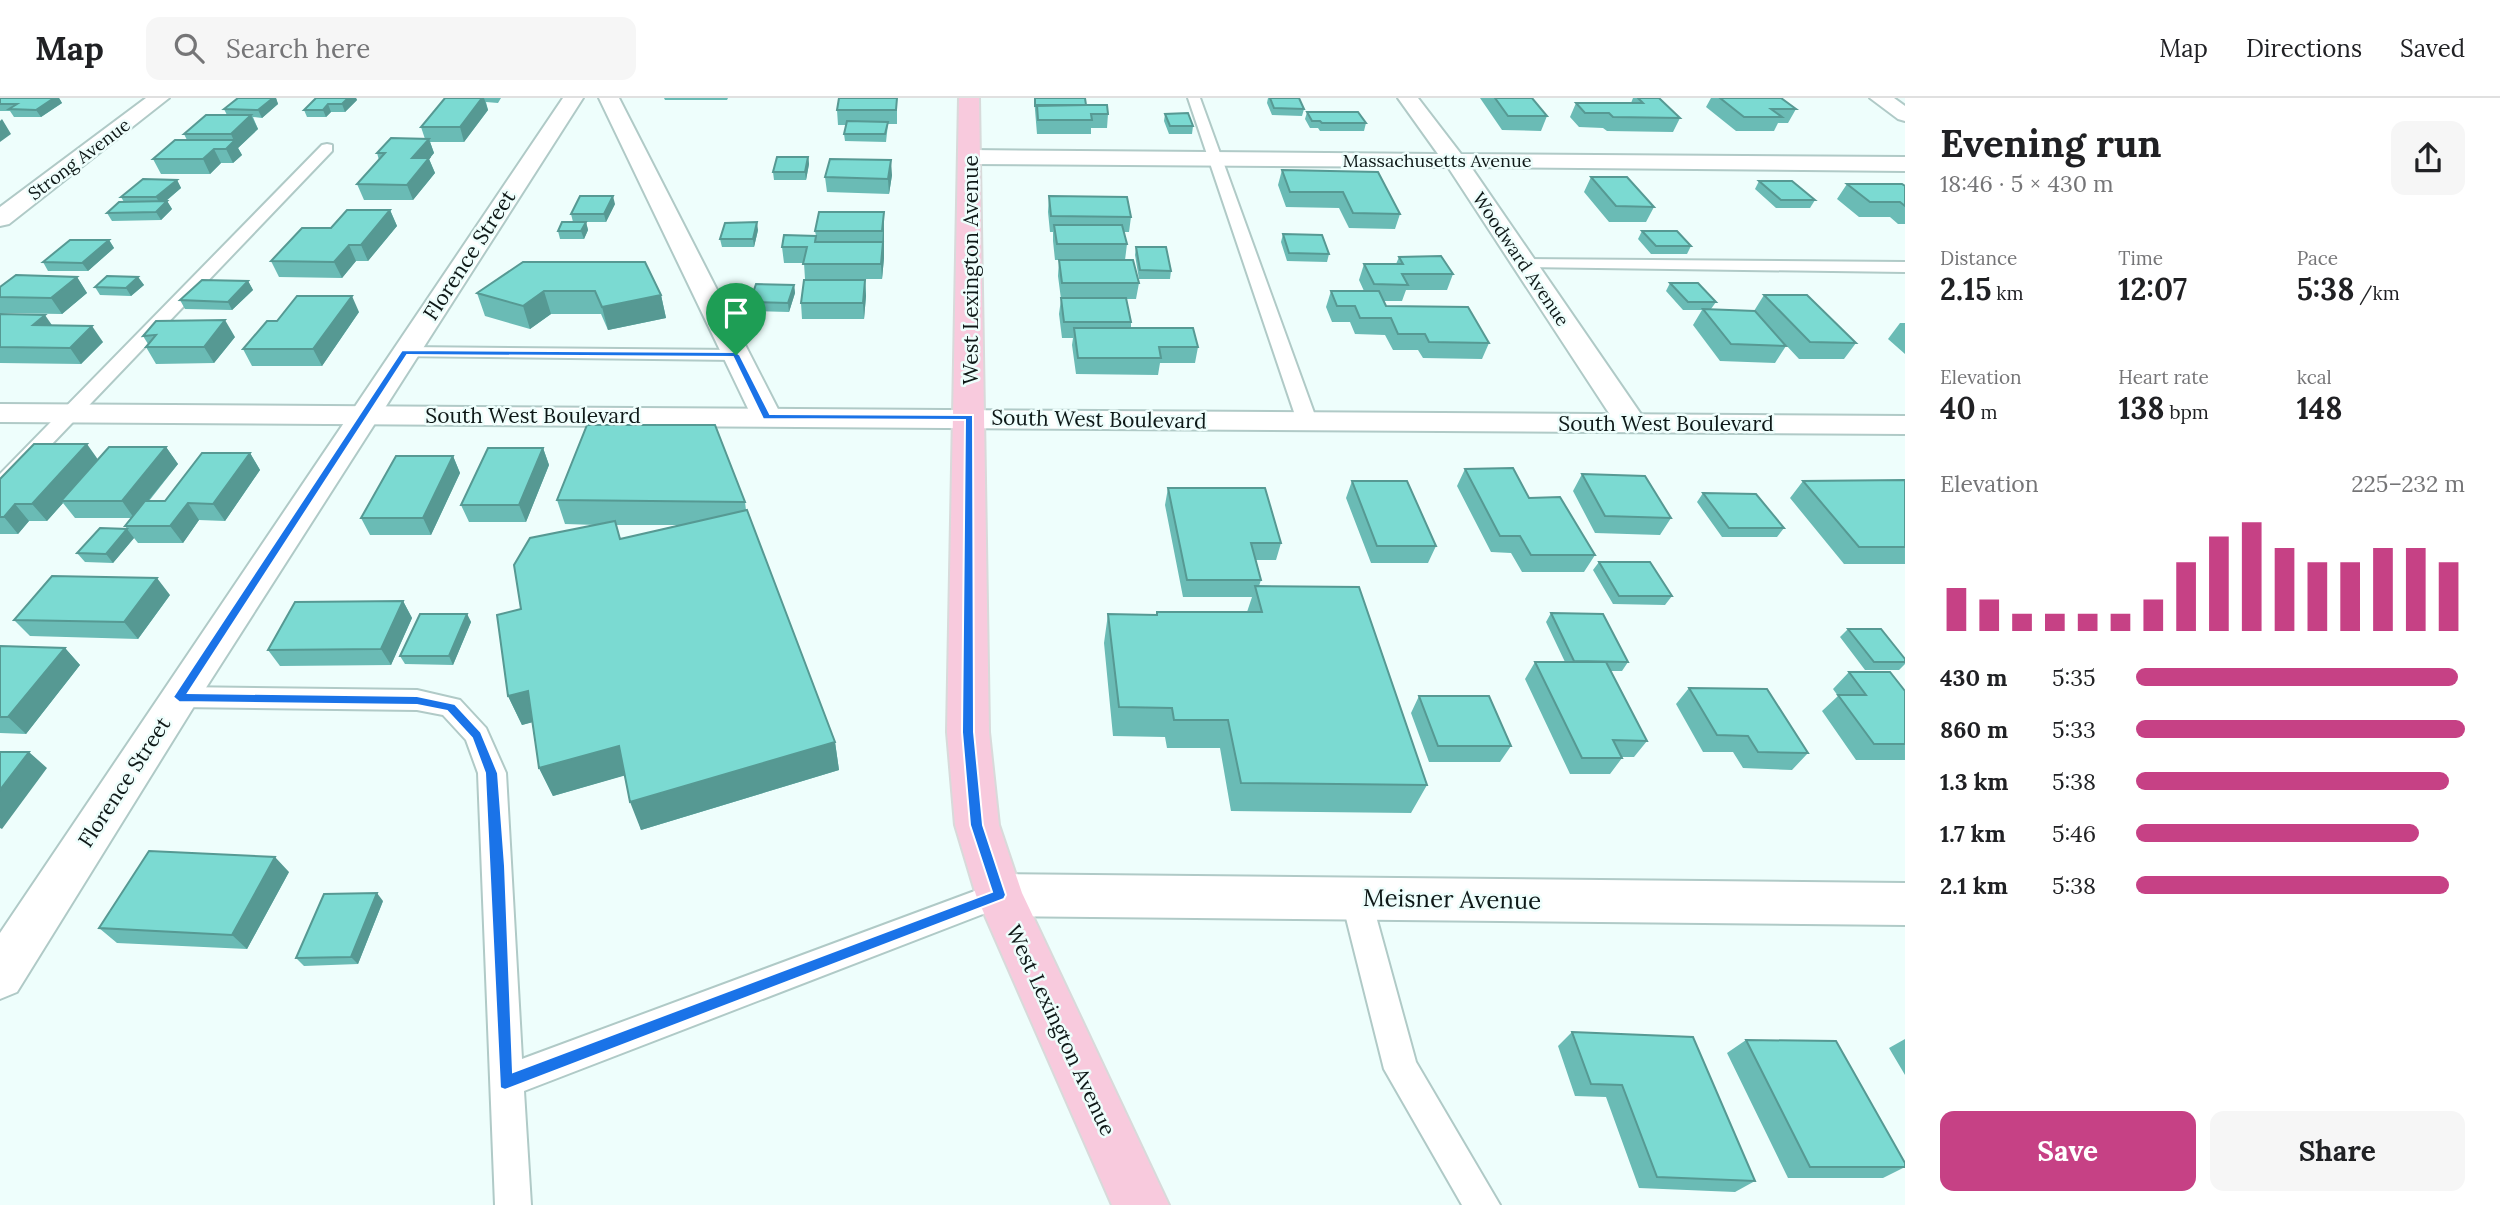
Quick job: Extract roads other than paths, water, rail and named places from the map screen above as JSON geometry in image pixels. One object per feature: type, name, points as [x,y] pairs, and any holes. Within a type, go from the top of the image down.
[{"type":"main road","name":"West Lexington Avenue","points":[[970,98],[969,745],[977,825],[999,895],[1141,1205]]},
{"type":"street","name":"Strong Avenue","points":[[0,219],[159,98]]},
{"type":"street","name":"Florence Street","points":[[0,976],[179,697],[573,98]]},
{"type":"street","points":[[609,98],[767,417]]},
{"type":"street","name":"Woodward Avenue","points":[[1408,98],[1631,423]]},
{"type":"street","points":[[1880,98],[1905,115]]},
{"type":"street","name":"Massachusetts Avenue","points":[[969,157],[1905,164]]},
{"type":"street","name":"South West Boulevard","points":[[0,413],[970,417],[1905,425]]},
{"type":"street","name":"Meisner Avenue","points":[[999,895],[1905,904]]},
{"type":"lane","points":[[1194,98],[1307,421]]},
{"type":"lane","points":[[0,485],[327,148]]},
{"type":"lane","points":[[1524,264],[1905,267]]},
{"type":"lane","points":[[405,352],[736,355]]},
{"type":"lane","points":[[179,697],[417,700],[451,707],[477,736],[492,773],[513,1205]]},
{"type":"lane","points":[[505,1082],[999,895]]},
{"type":"lane","points":[[1356,898],[1401,1069],[1482,1205]]}]
